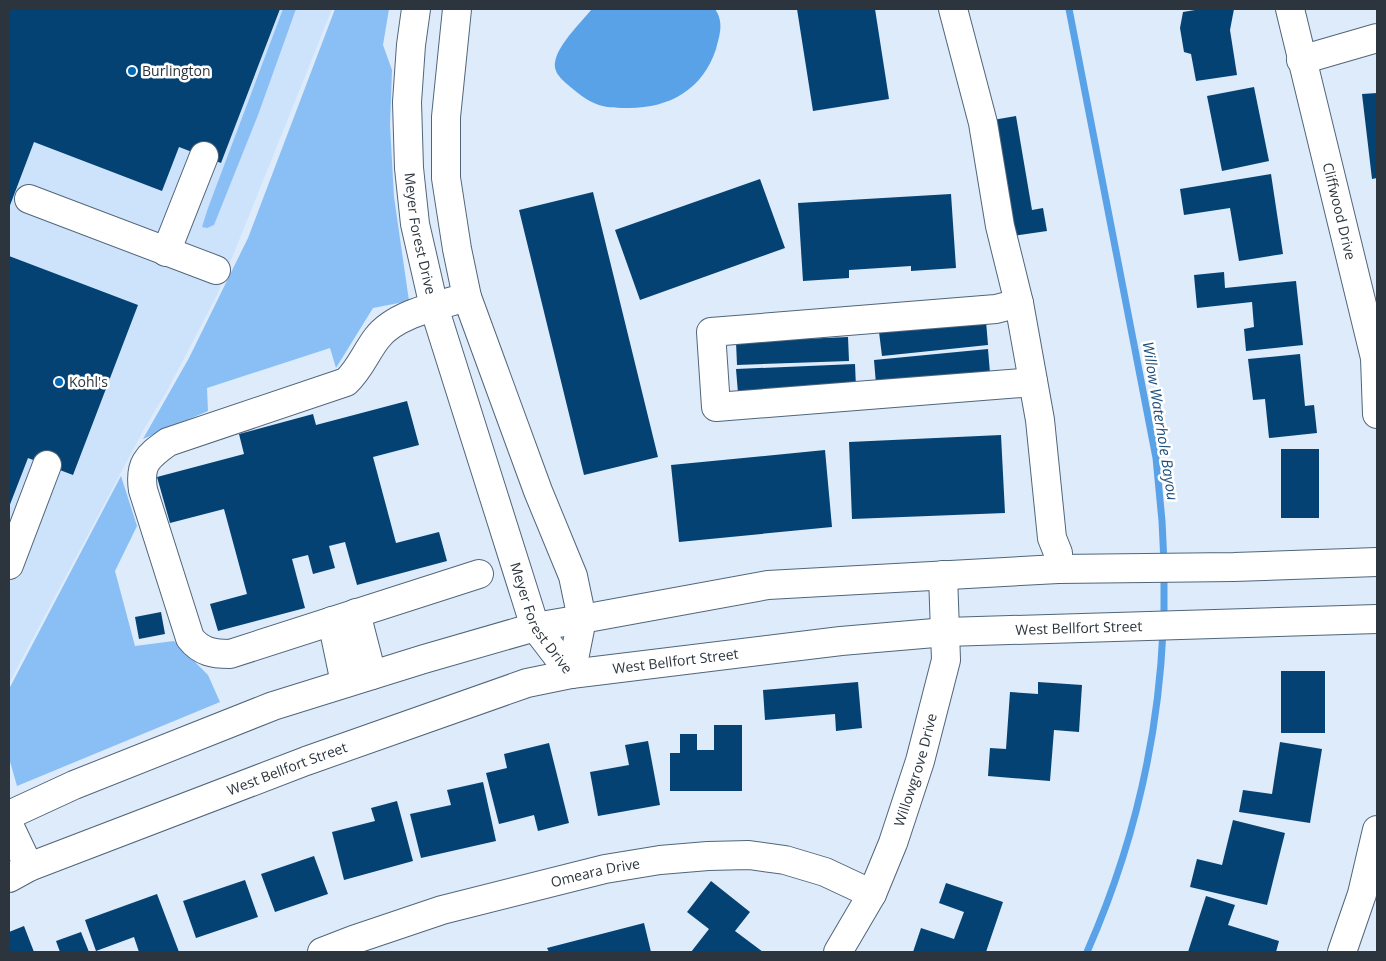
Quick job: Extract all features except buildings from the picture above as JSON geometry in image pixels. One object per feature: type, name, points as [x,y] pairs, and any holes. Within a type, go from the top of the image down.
[{"type":"street","name":"Meyer Forest Drive","points":[[416,9],[411,45],[408,102],[409,168],[415,224],[434,307],[535,627],[571,674]]},
{"type":"street","name":"Meyer Forest Drive","points":[[457,9],[446,117],[446,178],[458,249],[468,297],[538,491],[573,576],[582,619],[571,674]]},
{"type":"street","points":[[953,9],[983,123],[1000,226],[1019,303],[1040,420],[1052,538],[1058,553],[1058,569]]},
{"type":"street","name":"Cliffwood Drive","points":[[1290,9],[1301,60],[1376,358],[1377,414]]},
{"type":"street","points":[[1301,60],[1377,38]]},
{"type":"street","points":[[166,252],[204,156]]},
{"type":"street","points":[[29,199],[216,270]]},
{"type":"street","points":[[468,297],[434,307],[395,322],[378,336],[356,372],[346,382],[168,442],[154,452],[145,464],[141,475],[143,490],[190,638],[196,646],[206,652],[230,654],[479,574]]},
{"type":"street","points":[[1019,303],[996,309],[711,332],[716,407],[1032,382]]},
{"type":"street","points":[[9,564],[47,465]]},
{"type":"street","points":[[9,815],[74,785],[273,706],[535,627],[768,585],[1058,569],[1234,567],[1377,562]]},
{"type":"street","name":"Willowgrove Drive","points":[[838,952],[872,894],[893,842],[920,761],[946,660],[943,575]]},
{"type":"street","points":[[344,617],[372,675]]},
{"type":"street","points":[[344,617],[346,683]]},
{"type":"street","name":"West Bellfort Street","points":[[19,873],[306,760],[527,683],[571,674],[841,642],[946,632],[1377,620]]},
{"type":"street","points":[[9,825],[19,873]]},
{"type":"street","points":[[1342,952],[1362,894],[1377,830]]},
{"type":"street","name":"Omeara Drive","points":[[322,952],[442,910],[605,869],[660,860],[749,855],[785,860],[825,872],[872,894]]},
{"type":"shaded area","points":[[9,9],[332,9],[217,295],[9,683]]},
{"type":"shaded area","points":[[283,9],[296,9],[258,115],[214,225],[207,228],[202,227],[208,208]]},
{"type":"shaded area","points":[[335,9],[389,9],[383,45],[392,70],[390,125],[394,197],[409,301],[373,308],[336,368],[330,348],[207,388],[208,411],[143,439],[189,358],[248,238]]},
{"type":"shaded area","points":[[592,9],[715,9],[720,19],[720,33],[716,49],[703,75],[683,94],[671,100],[644,107],[617,108],[599,105],[586,99],[567,84],[559,76],[555,66],[556,58],[562,45]]},
{"type":"shaded area","points":[[121,476],[137,526],[115,571],[135,646],[174,641],[208,675],[220,702],[17,786],[9,758],[9,689]]},
{"type":"waterway","name":"Willow Waterhole Bayou","points":[[1069,9],[1156,458],[1164,563]]},
{"type":"waterway","name":"Willow Waterhole Bayou","points":[[1164,574],[1164,620]]},
{"type":"waterway","name":"Willow Waterhole Bayou","points":[[1087,952],[1117,874],[1130,835],[1140,795],[1155,714],[1163,631]]},
{"type":"place","name":"Burlington","points":[[132,71]]},
{"type":"place","name":"Kohl's","points":[[59,382]]}]
